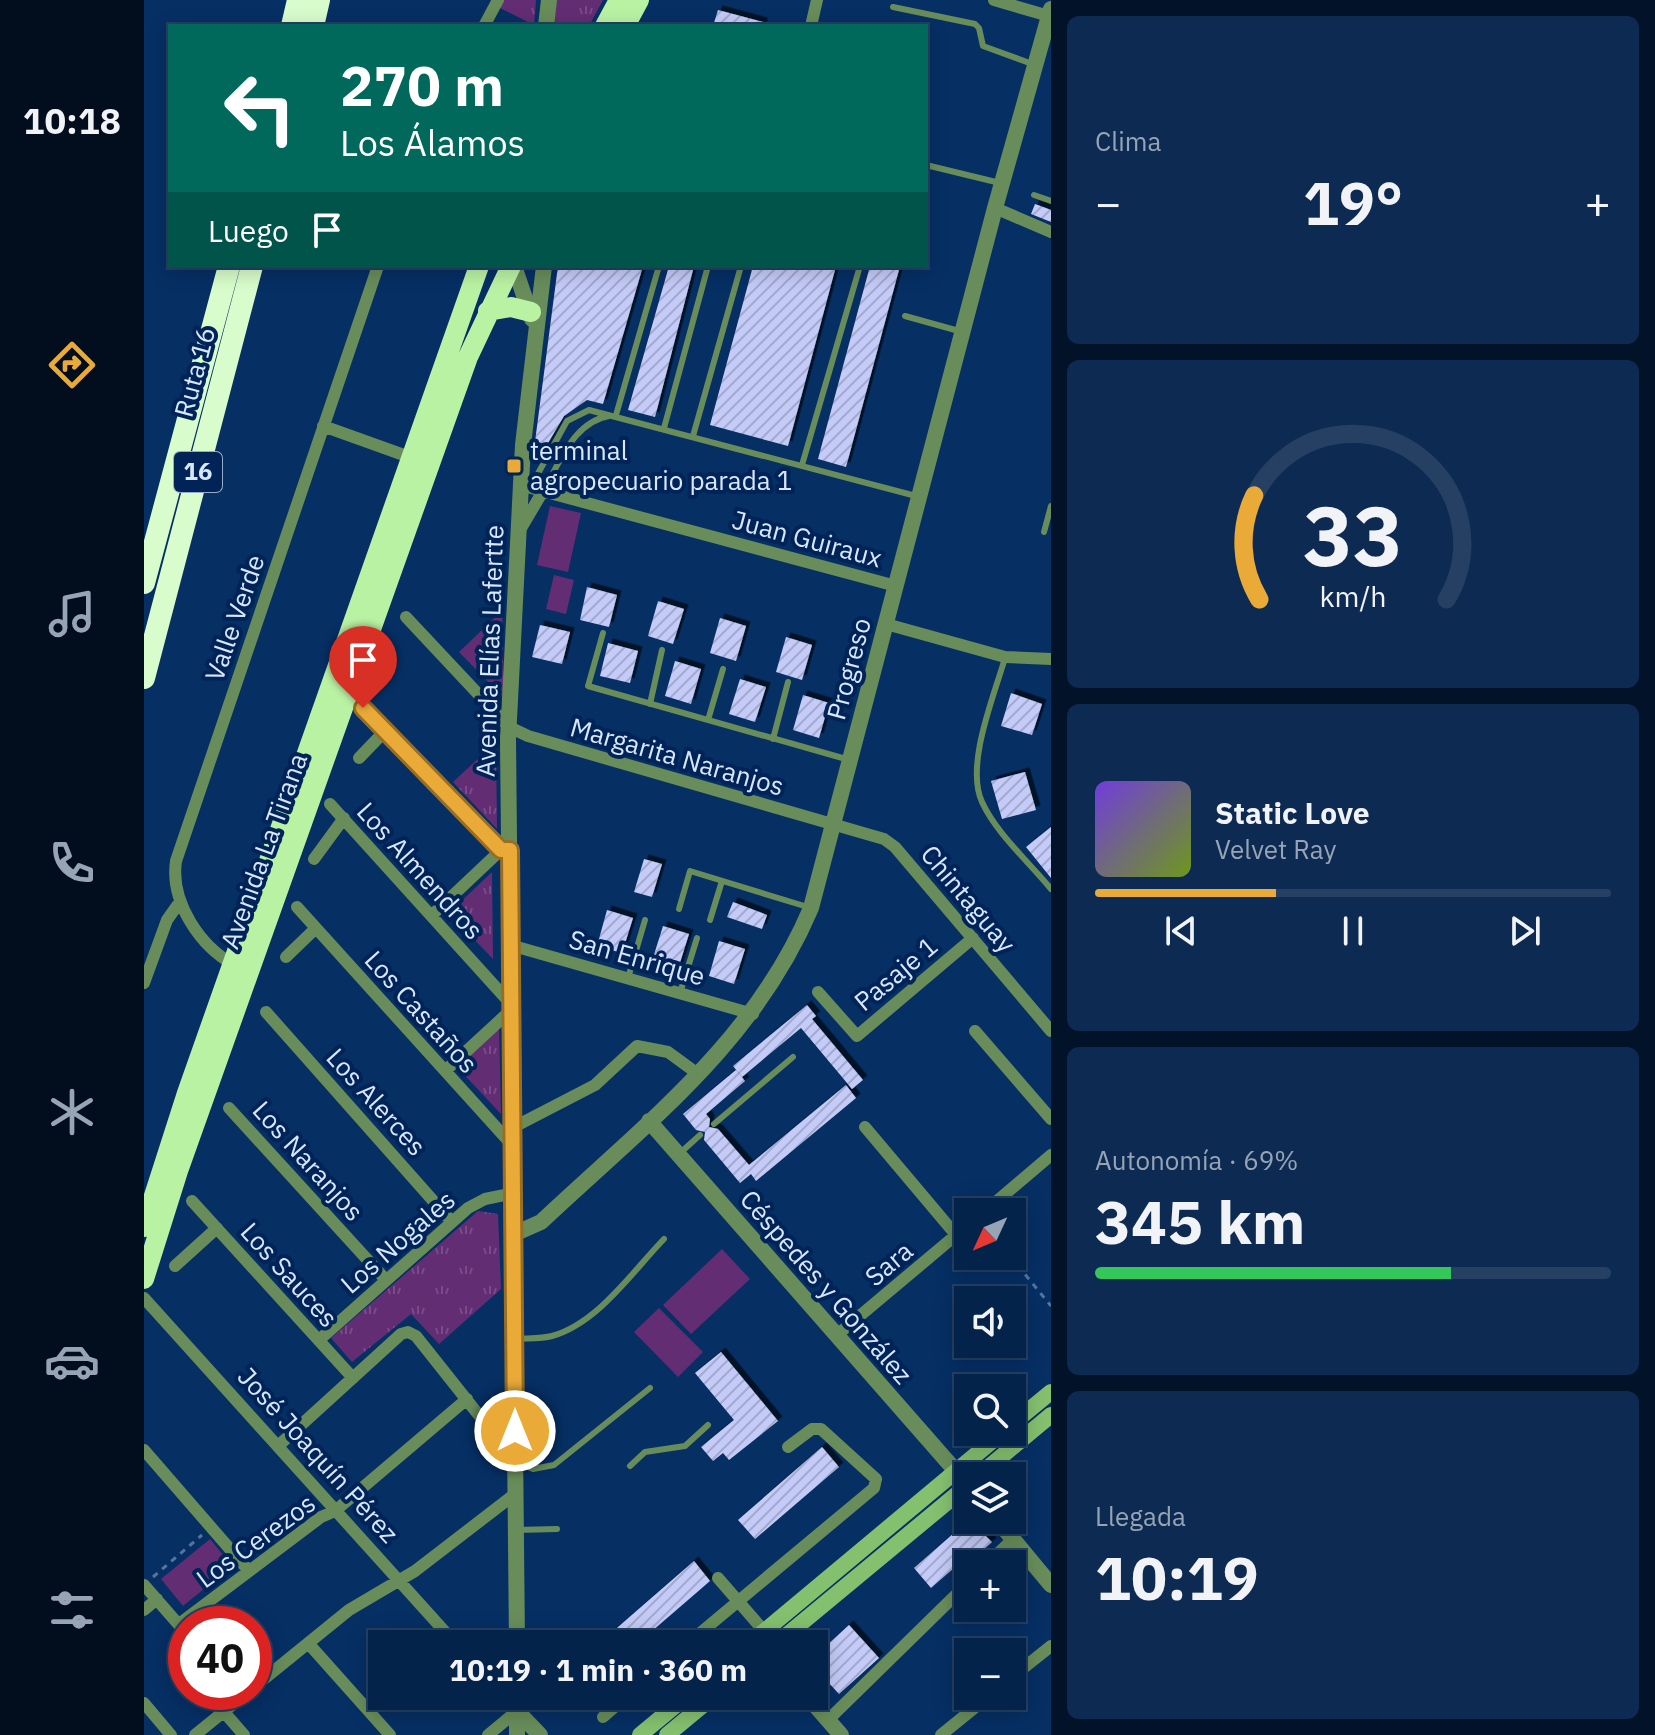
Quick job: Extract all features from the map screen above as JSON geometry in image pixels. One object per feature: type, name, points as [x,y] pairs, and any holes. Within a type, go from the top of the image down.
[{"type":"highway","points":[[292,24],[298,0]]},
{"type":"highway","points":[[313,24],[319,0]]},
{"type":"highway","points":[[606,24],[619,0]]},
{"type":"highway","points":[[626,24],[639,0]]},
{"type":"highway","name":"Ruta 16","points":[[144,583],[228,268]]},
{"type":"highway","name":"Ruta 16","points":[[144,678],[251,268]]},
{"type":"highway","name":"Avenida La Tirana","points":[[144,1227],[241,968],[421,460],[478,268]]},
{"type":"highway","name":"Avenida La Tirana","points":[[421,460],[488,311],[512,268]]},
{"type":"highway","points":[[488,311],[511,307],[533,322]]},
{"type":"highway","name":"Avenida La Tirana","points":[[144,1279],[241,968]]},
{"type":"main road","points":[[1026,1413],[1051,1392]]},
{"type":"main road","points":[[996,1462],[1049,1421]]},
{"type":"main road","points":[[967,1462],[986,1446]]},
{"type":"main road","points":[[765,1630],[954,1473]]},
{"type":"main road","points":[[793,1630],[954,1497]]},
{"type":"main road","points":[[640,1735],[670,1710]]},
{"type":"main road","points":[[667,1735],[697,1710]]},
{"type":"street","points":[[485,24],[498,0]]},
{"type":"street","points":[[546,24],[549,0]]},
{"type":"street","points":[[811,24],[817,0]]},
{"type":"street","points":[[994,0],[1050,14]]},
{"type":"street","name":"Progreso","points":[[514,1234],[541,1222],[698,1074],[753,1014],[786,963],[811,908],[995,208],[1050,14]]},
{"type":"street","points":[[995,208],[1051,232]]},
{"type":"street","name":"Valle Verde","points":[[179,903],[175,880],[178,852],[377,268]]},
{"type":"street","name":"Avenida Elías Lafertte","points":[[514,268],[533,322]]},
{"type":"street","name":"Avenida Elías Lafertte","points":[[517,1630],[514,1193],[510,945],[505,850],[518,533],[525,486],[533,322],[544,268]]},
{"type":"street","points":[[323,426],[421,460]]},
{"type":"street","name":"Juan Guiraux","points":[[525,486],[896,586]]},
{"type":"street","points":[[518,533],[543,491]]},
{"type":"street","points":[[406,617],[509,727]]},
{"type":"street","points":[[886,624],[1005,657],[1051,659]]},
{"type":"street","points":[[363,708],[505,850],[431,916]]},
{"type":"street","name":"Margarita Naranjos","points":[[509,727],[528,736],[833,826]]},
{"type":"street","points":[[359,758],[385,731]]},
{"type":"street","name":"Los Almendros","points":[[330,804],[510,1007]]},
{"type":"street","points":[[314,859],[344,818]]},
{"type":"street","name":"Chintaguay","points":[[833,826],[878,836],[895,847],[1051,1031]]},
{"type":"street","points":[[144,983],[167,920],[179,903],[203,937],[241,968]]},
{"type":"street","name":"Los Castaños","points":[[297,907],[513,1146]]},
{"type":"street","points":[[286,957],[316,928]]},
{"type":"street","name":"Pasaje 1","points":[[818,992],[857,1036],[973,938]]},
{"type":"street","name":"San Enrique","points":[[510,945],[753,1014]]},
{"type":"street","points":[[445,1071],[510,1007]]},
{"type":"street","name":"Los Alerces","points":[[266,1012],[452,1222]]},
{"type":"street","points":[[975,1031],[1051,1119]]},
{"type":"street","points":[[512,1128],[595,1085],[637,1046],[647,1045],[668,1052],[698,1074]]},
{"type":"street","name":"Los Naranjos","points":[[229,1108],[386,1280]]},
{"type":"street","name":"Céspedes y González","points":[[649,1121],[954,1469]]},
{"type":"street","points":[[865,1127],[954,1233]]},
{"type":"street","points":[[1000,1198],[1051,1155]]},
{"type":"street","name":"Los Nogales","points":[[319,1340],[452,1222],[485,1199],[514,1193]]},
{"type":"street","name":"Los Sauces","points":[[192,1201],[353,1378]]},
{"type":"street","points":[[175,1266],[217,1228]]},
{"type":"street","name":"Sara","points":[[837,1335],[954,1237]]},
{"type":"street","name":"José Joaquín Pérez","points":[[144,1298],[444,1630]]},
{"type":"street","points":[[278,1446],[408,1332],[416,1336],[516,1462]]},
{"type":"street","name":"Los Cerezos","points":[[209,1606],[249,1571],[321,1517],[335,1511],[467,1399]]},
{"type":"street","points":[[703,1630],[874,1488],[876,1479],[821,1429],[812,1429],[788,1447]]},
{"type":"street","points":[[144,1450],[249,1571]]},
{"type":"street","points":[[272,1672],[349,1610],[400,1580],[515,1494]]},
{"type":"street","points":[[1009,1534],[1051,1585]]},
{"type":"street","points":[[1002,1550],[1013,1539]]},
{"type":"street","points":[[718,1578],[763,1630]]},
{"type":"street","points":[[144,1585],[168,1612]]},
{"type":"street","points":[[828,1720],[954,1597]]},
{"type":"street","points":[[144,1610],[157,1599]]},
{"type":"street","points":[[308,1643],[390,1735]]},
{"type":"street","points":[[1026,1666],[1051,1646]]},
{"type":"street","points":[[144,1703],[171,1735]]},
{"type":"street","points":[[488,1735],[511,1710]]},
{"type":"street","points":[[517,1710],[517,1735]]},
{"type":"street","points":[[521,1710],[540,1735]]},
{"type":"street","points":[[603,1717],[611,1710]]},
{"type":"street","points":[[819,1710],[840,1735]]},
{"type":"street","points":[[941,1735],[972,1710]]},
{"type":"street","points":[[195,1735],[224,1712],[244,1735]]},
{"type":"lane","points":[[893,7],[975,24],[983,46],[1035,65]]},
{"type":"lane","points":[[928,165],[1002,183]]},
{"type":"lane","points":[[1034,195],[1051,201]]},
{"type":"lane","points":[[616,415],[658,268]]},
{"type":"lane","points":[[664,428],[707,268]]},
{"type":"lane","points":[[693,436],[740,268]]},
{"type":"lane","points":[[802,465],[859,268]]},
{"type":"lane","points":[[905,316],[962,332]]},
{"type":"lane","points":[[525,486],[567,421],[589,410],[919,497]]},
{"type":"lane","points":[[543,491],[578,432],[588,422],[616,415]]},
{"type":"lane","points":[[1044,532],[1051,506]]},
{"type":"lane","points":[[603,633],[588,686],[850,761]]},
{"type":"lane","points":[[650,704],[662,650]]},
{"type":"lane","points":[[1005,657],[975,769],[976,781],[989,815],[1051,889]]},
{"type":"lane","points":[[708,720],[723,669]]},
{"type":"lane","points":[[773,739],[788,682]]},
{"type":"lane","points":[[679,909],[690,871],[811,908]]},
{"type":"lane","points":[[710,920],[722,881]]},
{"type":"lane","points":[[628,978],[645,920]]},
{"type":"lane","points":[[680,993],[697,938]]},
{"type":"lane","points":[[714,1124],[793,1057]]},
{"type":"lane","points":[[678,1155],[700,1135]]},
{"type":"lane","points":[[515,1339],[551,1337],[577,1325],[593,1313],[664,1239]]},
{"type":"lane","points":[[516,1462],[533,1469],[554,1465],[650,1388]]},
{"type":"lane","points":[[630,1466],[645,1452],[671,1451],[685,1446],[708,1425]]},
{"type":"lane","points":[[516,1530],[557,1529]]},
{"type":"path","points":[[1021,1270],[1051,1306]]},
{"type":"path","name":"Los Cerezos","points":[[144,1585],[212,1526]]},
{"type":"green space","points":[[502,0],[536,0],[534,24],[532,24],[498,7]]},
{"type":"green space","points":[[550,0],[603,0],[590,24],[549,24]]},
{"type":"green space","points":[[550,506],[581,513],[568,572],[537,565]]},
{"type":"green space","points":[[554,575],[574,580],[566,614],[546,609]]},
{"type":"green space","points":[[502,611],[504,698],[459,652]]},
{"type":"green space","points":[[496,742],[497,829],[453,782]]},
{"type":"green space","points":[[492,872],[493,959],[449,913]]},
{"type":"green space","points":[[499,1027],[501,1114],[457,1067]]},
{"type":"green space","points":[[478,1211],[498,1214],[501,1289],[439,1344],[411,1314],[352,1362],[331,1338]]},
{"type":"green space","points":[[722,1249],[750,1279],[691,1334],[663,1305]]},
{"type":"green space","points":[[659,1308],[703,1352],[678,1377],[634,1332]]},
{"type":"green space","points":[[210,1539],[232,1566],[183,1606],[161,1579]]},
{"type":"building","points":[[718,10],[763,22],[763,24],[714,24]]},
{"type":"building","points":[[1035,204],[1051,210],[1051,222],[1031,214]]},
{"type":"building","points":[[558,268],[642,268],[603,404],[587,400],[564,416],[538,460],[533,457]]},
{"type":"building","points":[[668,268],[693,268],[655,417],[628,410]]},
{"type":"building","points":[[752,268],[835,268],[788,446],[710,425]]},
{"type":"building","points":[[869,268],[899,268],[846,467],[818,459]]},
{"type":"building","points":[[587,587],[617,595],[609,627],[580,620]]},
{"type":"building","points":[[658,601],[684,609],[673,644],[648,636]]},
{"type":"building","points":[[720,618],[746,626],[736,661],[710,653]]},
{"type":"building","points":[[540,625],[570,632],[562,664],[532,657]]},
{"type":"building","points":[[786,637],[812,645],[802,680],[776,672]]},
{"type":"building","points":[[608,643],[638,651],[630,683],[600,676]]},
{"type":"building","points":[[675,661],[701,669],[691,704],[665,696]]},
{"type":"building","points":[[740,679],[766,687],[755,722],[729,714]]},
{"type":"building","points":[[1011,693],[1042,704],[1032,735],[1001,726]]},
{"type":"building","points":[[803,695],[829,703],[819,738],[793,730]]},
{"type":"building","points":[[1025,772],[1036,810],[1002,819],[991,781]]},
{"type":"building","points":[[1051,827],[1051,878],[1026,847]]},
{"type":"building","points":[[644,859],[662,864],[652,897],[634,892]]},
{"type":"building","points":[[733,902],[767,915],[762,929],[727,917]]},
{"type":"building","points":[[607,910],[633,918],[622,953],[597,946]]},
{"type":"building","points":[[663,926],[689,934],[678,969],[652,961]]},
{"type":"building","points":[[719,941],[745,949],[734,984],[709,976]]},
{"type":"building","points":[[807,1005],[816,1016],[812,1019],[863,1080],[852,1089],[801,1028],[742,1077],[733,1066]]},
{"type":"building","points":[[736,1070],[745,1081],[706,1114],[710,1119],[709,1127],[718,1129],[749,1165],[846,1085],[856,1098],[756,1181],[751,1174],[740,1183],[704,1140],[705,1132],[696,1130],[683,1114]]},
{"type":"building","points":[[721,1352],[778,1421],[729,1460],[723,1453],[713,1461],[701,1447],[734,1420],[695,1373]]},
{"type":"building","points":[[822,1447],[839,1467],[755,1539],[738,1520]]},
{"type":"building","points":[[954,1533],[984,1534],[992,1542],[983,1550],[954,1550],[954,1568],[931,1588],[914,1568]]},
{"type":"building","points":[[694,1561],[710,1581],[653,1630],[615,1630]]},
{"type":"building","points":[[849,1625],[879,1658],[839,1694],[828,1682],[828,1644]]},
{"type":"place","name":"terminal agropecuario parada 1","points":[[514,466]]},
{"type":"route","points":[[363,708],[501,850],[510,850],[515,1431]]}]
